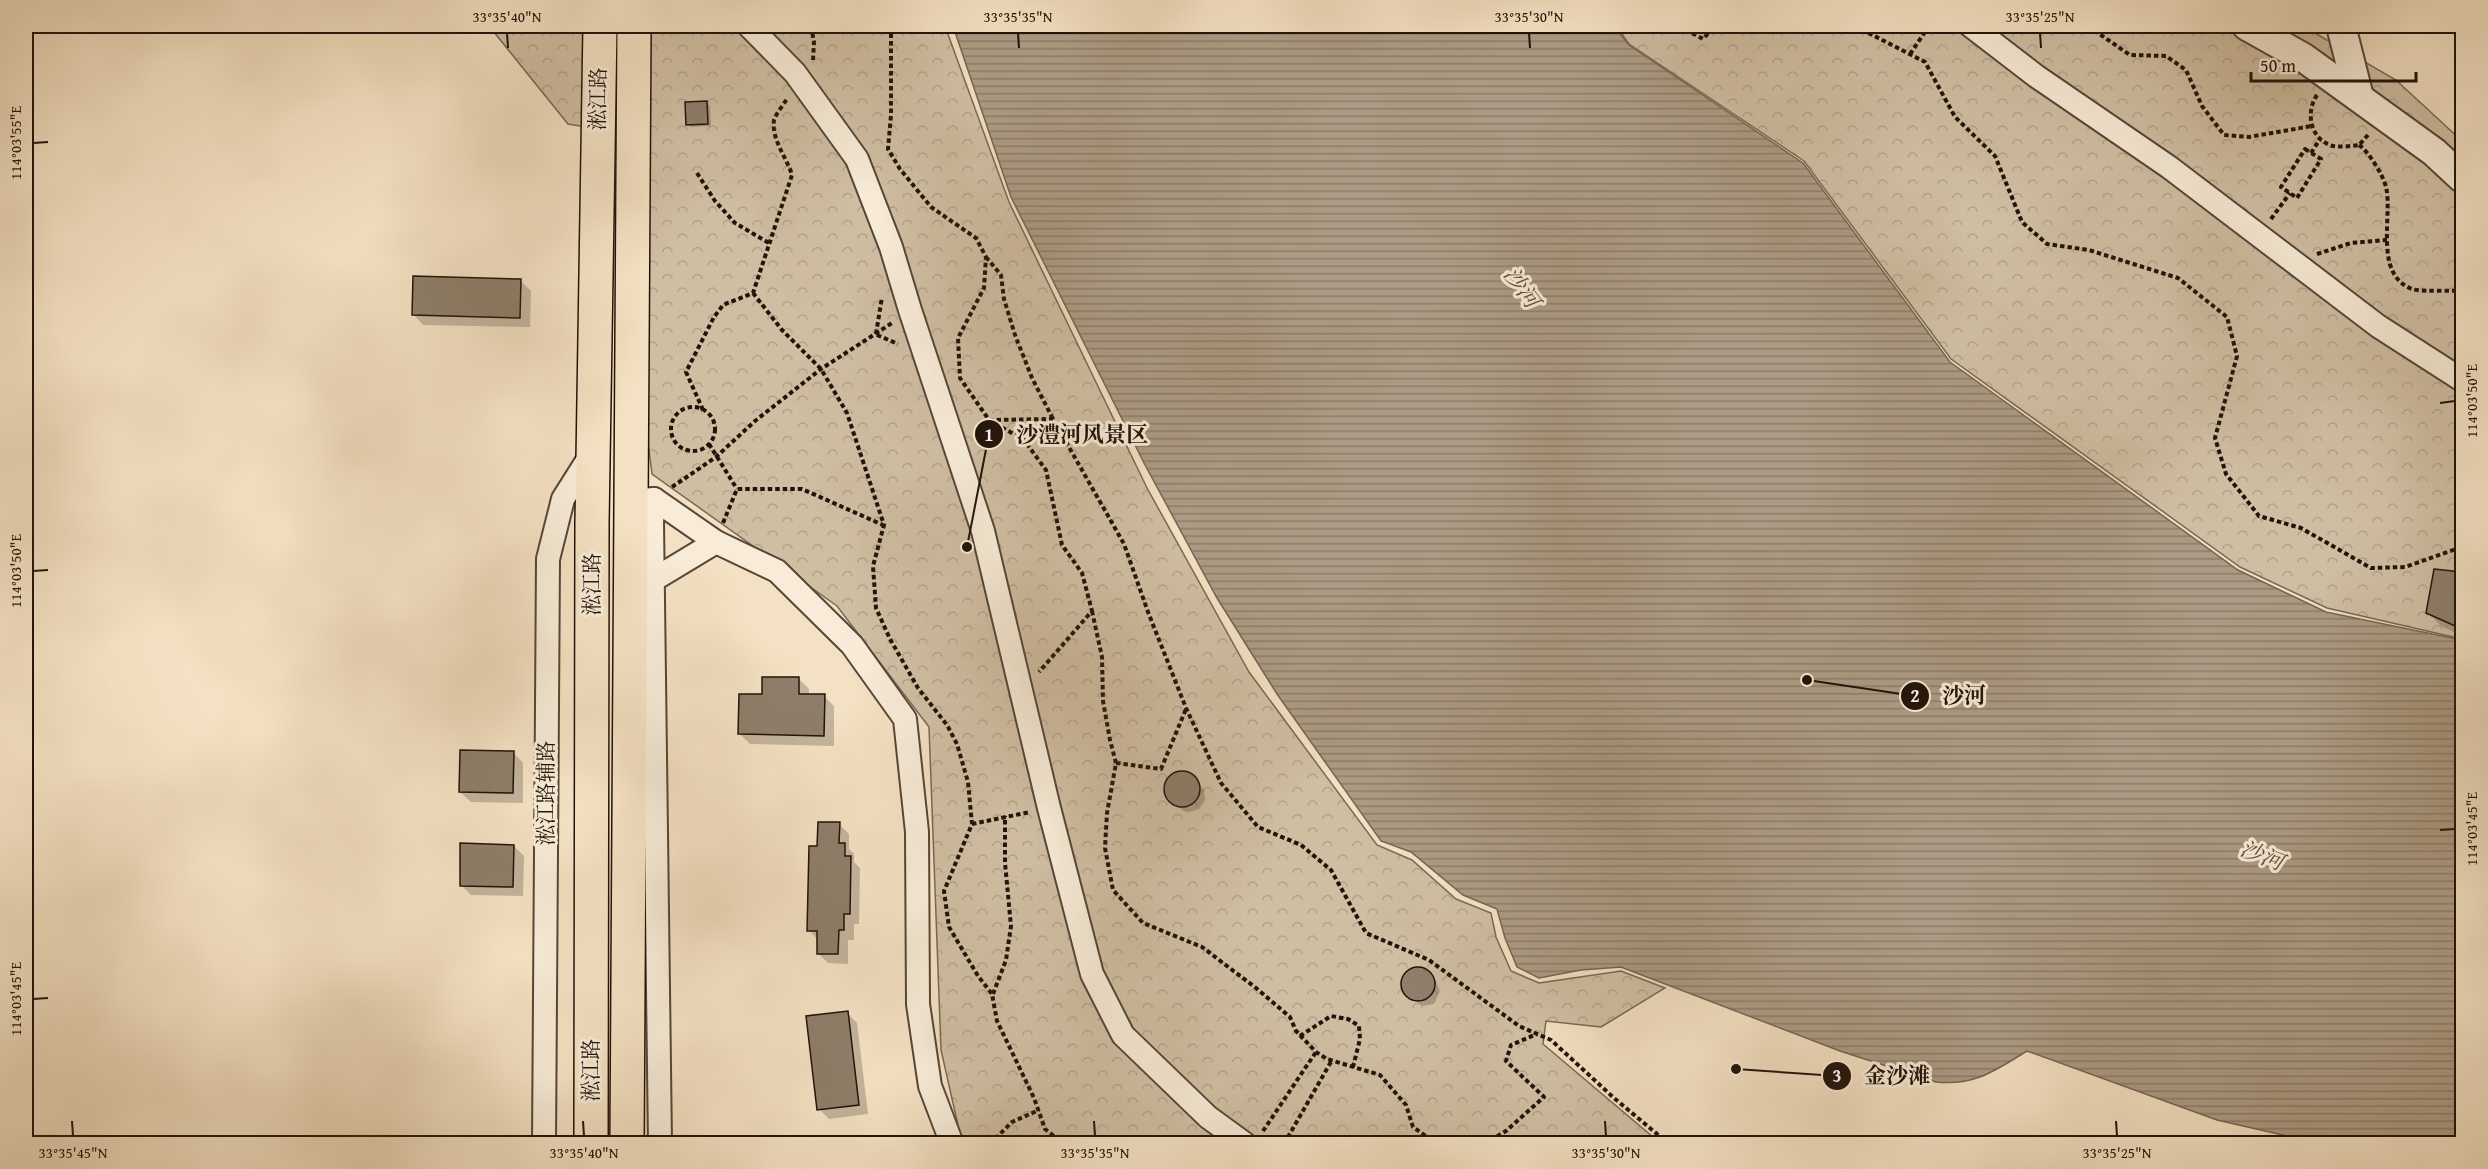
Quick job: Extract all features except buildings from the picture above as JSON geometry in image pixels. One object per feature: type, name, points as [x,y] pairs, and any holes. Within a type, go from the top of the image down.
[{"type":"main road","name":"淞江路","points":[[591,1143],[592,453],[600,26]]},
{"type":"main road","name":"淞江路","points":[[627,1143],[642,500],[634,26]]},
{"type":"street","points":[[749,26],[802,83],[857,159],[891,247],[909,310],[983,531],[1049,808],[1092,974],[1123,1035],[1208,1117],[1251,1141]]},
{"type":"street","points":[[1971,26],[2036,76],[2169,167],[2378,326],[2463,380]]},
{"type":"street","points":[[2341,26],[2359,98]]},
{"type":"street","points":[[2256,27],[2385,116],[2434,152],[2463,178]]},
{"type":"street","name":"淞江路辅路","points":[[544,1143],[548,559],[563,499],[592,453]]},
{"type":"street","points":[[642,500],[716,542],[777,572],[852,645],[905,719],[917,832],[918,1004],[930,1086],[952,1143]]},
{"type":"street","points":[[660,1143],[641,580],[716,542]]},
{"type":"path","points":[[703,410],[686,372],[714,316],[723,305],[753,293],[792,175],[788,161],[778,145],[774,120],[789,96],[811,75],[814,42],[811,26]]},
{"type":"path","points":[[891,26],[891,115],[888,149],[900,169],[931,207],[976,238],[986,257],[1000,275],[1004,299],[1015,335],[1032,378],[1124,544],[1186,708],[1221,783],[1258,827],[1300,845],[1331,870],[1366,933],[1428,960],[1519,1026],[1551,1040],[1614,1098],[1669,1143]]},
{"type":"path","points":[[1678,26],[1703,39],[1715,26]]},
{"type":"path","points":[[1754,26],[1758,28],[1759,26]]},
{"type":"path","points":[[1855,26],[1925,62],[1955,117],[1995,156],[2022,222],[2047,244],[2089,250],[2178,278],[2227,317],[2237,356],[2216,438],[2226,474],[2259,516],[2301,528],[2371,568],[2405,567],[2463,548]]},
{"type":"path","points":[[1910,54],[1929,26]]},
{"type":"path","points":[[2088,26],[2130,55],[2166,56],[2186,70],[2202,106],[2224,135],[2249,138],[2312,126]]},
{"type":"path","points":[[2328,78],[2312,102],[2309,119],[2320,139],[2330,146],[2359,146],[2367,150],[2386,187],[2387,252],[2395,276],[2412,289],[2463,291]]},
{"type":"path","points":[[2359,146],[2385,116]]},
{"type":"path","points":[[2311,153],[2320,139]]},
{"type":"path","points":[[2305,149],[2321,159],[2296,198],[2290,193],[2281,187],[2305,149]]},
{"type":"path","points":[[697,173],[715,201],[735,223],[769,243]]},
{"type":"path","points":[[2259,235],[2290,193]]},
{"type":"path","points":[[2295,263],[2350,243],[2387,240]]},
{"type":"path","points":[[986,257],[984,288],[958,338],[960,378],[989,420],[1024,440],[1046,470],[1062,545],[1082,573],[1102,657],[1103,701],[1116,763],[1107,813],[1105,848],[1113,890],[1143,923],[1202,947],[1256,988],[1290,1017],[1300,1036],[1316,1052],[1332,1060],[1380,1075],[1406,1105],[1413,1127],[1430,1139],[1449,1143]]},
{"type":"path","points":[[642,500],[716,458],[755,421],[821,369],[876,334]]},
{"type":"path","points":[[693,407],[703,410],[711,417],[714,424],[713,438],[709,444],[696,450],[689,450],[677,443],[671,430],[675,417],[680,411],[693,407]]},
{"type":"path","points":[[989,420],[1053,419]]},
{"type":"path","points":[[709,444],[737,489]]},
{"type":"path","points":[[737,489],[802,489],[884,525]]},
{"type":"path","points":[[716,542],[737,489]]},
{"type":"path","points":[[1022,690],[1092,611]]},
{"type":"path","points":[[1116,763],[1161,769],[1186,708]]},
{"type":"path","points":[[972,824],[1049,808]]},
{"type":"path","points":[[992,994],[1006,960],[1011,926],[1005,863],[1005,816]]},
{"type":"path","points":[[1300,1036],[1331,1016],[1348,1019],[1359,1026],[1360,1039],[1353,1067]]},
{"type":"path","points":[[1484,1143],[1506,1131],[1544,1097],[1506,1061],[1511,1046],[1537,1034]]},
{"type":"path","points":[[1251,1141],[1316,1052]]},
{"type":"path","points":[[1284,1143],[1332,1060]]},
{"type":"path","points":[[990,1143],[1012,1122],[1039,1110]]},
{"type":"path","points":[[1089,1143],[1114,1141],[1157,1143]]},
{"type":"green space","points":[[489,26],[945,26],[1009,202],[1147,488],[1249,672],[1377,845],[1412,860],[1456,899],[1491,913],[1496,937],[1511,971],[1539,983],[1621,971],[1665,988],[1601,1027],[1546,1021],[1543,1044],[1660,1143],[962,1143],[941,1050],[929,727],[837,606],[652,474],[647,435],[649,137],[568,124]]},
{"type":"green space","points":[[1616,26],[2303,26],[2396,80],[2462,141],[2462,639],[2327,608],[2240,567],[1951,359],[1804,161],[1629,44]]},
{"type":"water","points":[[953,26],[1614,26],[1629,45],[1803,163],[1950,362],[2238,570],[2326,612],[2462,640],[2462,1143],[2317,1143],[2217,1120],[2027,1051],[1995,1070],[1974,1079],[1950,1083],[1936,1082],[1840,1051],[1621,967],[1581,970],[1539,978],[1517,967],[1505,938],[1497,909],[1463,895],[1411,852],[1381,841],[1277,694],[1217,598],[1144,463],[1011,197]]},
{"type":"place","name":"沙澧河风景区","points":[[967,547]]},
{"type":"place","name":"沙河","points":[[1807,680]]},
{"type":"place","name":"金沙滩","points":[[1736,1069]]}]
